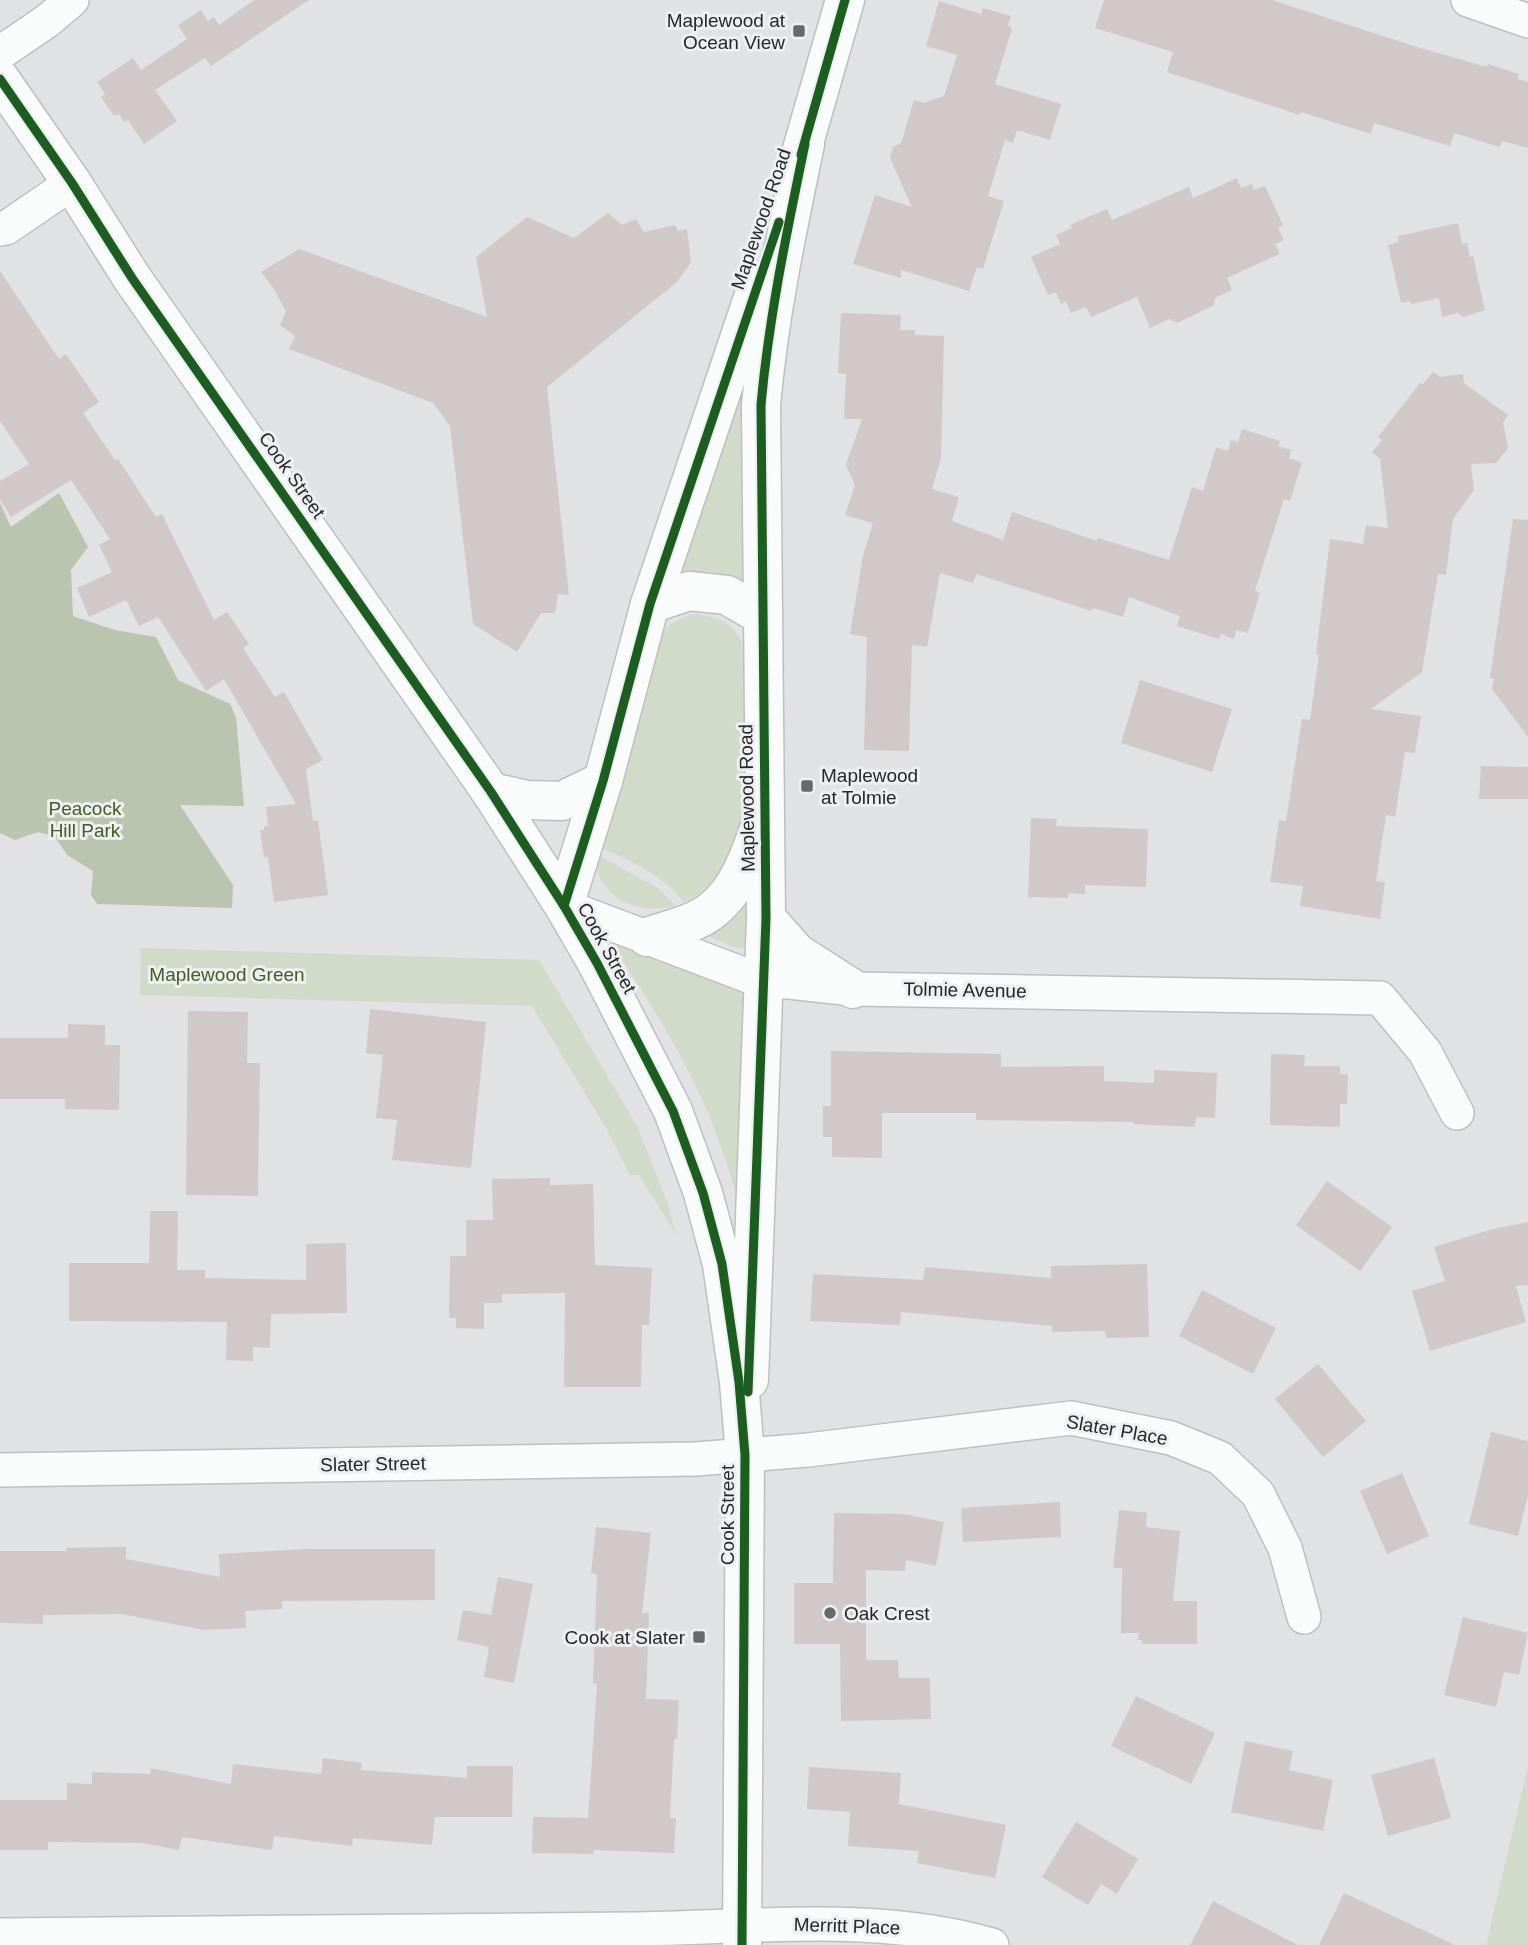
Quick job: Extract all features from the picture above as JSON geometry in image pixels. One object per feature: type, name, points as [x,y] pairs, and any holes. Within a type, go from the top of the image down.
[{"type":"street","points":[[0,53],[72,0]]},
{"type":"street","name":"Maplewood Road","points":[[565,906],[603,781],[650,604],[805,144],[845,0]]},
{"type":"street","points":[[1468,0],[1528,21]]},
{"type":"street","name":"Cook Street","points":[[0,79],[72,183],[131,278],[491,792],[565,906],[673,1111],[703,1193],[722,1264],[739,1382],[745,1455],[742,1935]]},
{"type":"street","name":"Maplewood Road","points":[[745,1455],[765,918],[761,405],[764,365],[778,274],[805,144]]},
{"type":"street","points":[[0,229],[6,229],[72,183]]},
{"type":"street","points":[[650,604],[689,591],[727,595],[761,615]]},
{"type":"street","points":[[491,792],[527,800],[562,801],[603,781]]},
{"type":"street","points":[[647,937],[701,918],[721,901],[744,870],[765,813]]},
{"type":"street","name":"Tolmie Avenue","points":[[565,906],[764,982],[853,989],[1380,998],[1425,1052],[1457,1112]]},
{"type":"street","points":[[765,918],[797,953],[853,989]]},
{"type":"street","name":"Slater Place","points":[[745,1455],[1071,1418],[1171,1438],[1220,1458],[1258,1494],[1285,1548],[1304,1617]]},
{"type":"street","name":"Slater Street","points":[[0,1470],[696,1459],[745,1455]]},
{"type":"street","name":"Merritt Place","points":[[0,1936],[661,1928],[742,1935],[802,1924],[904,1927],[962,1936],[992,1945]]},
{"type":"green space","points":[[742,381],[744,583],[711,572],[679,574]]},
{"type":"green space","name":"Peacock Hill Park","points":[[59,493],[88,547],[71,570],[73,616],[115,630],[156,637],[178,680],[230,704],[236,717],[244,806],[180,805],[233,885],[232,908],[97,904],[91,895],[93,871],[67,855],[55,837],[38,832],[15,840],[0,833],[0,503],[11,527]]},
{"type":"green space","points":[[697,614],[724,622],[731,627],[743,649],[745,798],[741,823],[731,851],[705,888],[684,902],[654,875],[594,844],[659,637],[675,621]]},
{"type":"green space","points":[[594,853],[658,888],[676,906],[647,908],[621,900],[610,892],[602,881],[596,868]]},
{"type":"green space","points":[[745,893],[743,948],[702,934]]},
{"type":"green space","points":[[607,936],[746,988],[740,1205],[714,1129],[695,1084],[642,990]]},
{"type":"green space","name":"Maplewood Green","points":[[141,948],[539,960],[637,1126],[666,1199],[677,1236],[639,1175],[630,1175],[607,1130],[532,1006],[140,995]]},
{"type":"green space","points":[[1528,1766],[1528,1945],[1486,1945]]},
{"type":"building","points":[[254,0],[309,0],[211,66],[205,58],[155,90],[177,121],[144,144],[128,120],[124,122],[119,114],[114,116],[101,97],[105,94],[97,82],[133,58],[141,70],[187,39],[178,25],[201,10],[208,21],[214,17],[219,25]]},
{"type":"building","points":[[1104,0],[1272,0],[1417,47],[1519,74],[1518,79],[1528,82],[1528,148],[1502,141],[1500,147],[1454,133],[1450,146],[1374,123],[1371,134],[1301,112],[1300,115],[1167,72],[1173,52],[1095,28]]},
{"type":"building","points":[[939,1],[981,14],[983,8],[1011,16],[1008,25],[1012,29],[995,84],[1061,104],[1050,140],[1017,130],[1013,143],[1005,140],[988,196],[1004,201],[983,269],[977,267],[969,291],[901,270],[901,278],[853,264],[875,195],[912,207],[890,158],[893,147],[901,143],[914,100],[923,103],[944,96],[957,55],[926,46]]},
{"type":"building","points":[[1237,178],[1241,188],[1252,184],[1254,190],[1265,186],[1283,225],[1278,228],[1284,240],[1275,244],[1280,254],[1227,278],[1232,290],[1215,298],[1214,305],[1177,323],[1169,319],[1150,328],[1137,297],[1091,317],[1086,307],[1071,313],[1066,301],[1061,304],[1056,292],[1048,295],[1031,257],[1060,244],[1056,235],[1072,228],[1070,225],[1107,209],[1112,220],[1189,187],[1193,198]]},
{"type":"building","points":[[608,213],[622,225],[636,219],[644,232],[675,225],[678,231],[687,229],[691,262],[677,282],[547,387],[569,595],[558,594],[555,613],[541,613],[517,652],[473,624],[450,426],[433,403],[289,349],[295,336],[280,325],[286,311],[261,272],[299,249],[487,317],[476,257],[527,217],[574,238]]},
{"type":"building","points":[[1458,223],[1462,244],[1467,243],[1470,257],[1473,256],[1485,310],[1463,317],[1458,313],[1442,317],[1439,298],[1411,304],[1410,301],[1401,303],[1388,245],[1399,242],[1398,236]]},
{"type":"building","points":[[0,271],[59,359],[66,354],[99,402],[83,413],[115,460],[118,459],[156,517],[162,514],[214,620],[227,612],[249,644],[243,648],[275,697],[284,692],[323,760],[306,769],[313,821],[318,820],[328,895],[274,902],[268,857],[264,857],[260,830],[268,826],[266,807],[296,804],[224,679],[206,691],[158,617],[139,626],[126,600],[89,617],[77,588],[112,572],[99,545],[110,539],[71,480],[11,517],[0,500],[0,481],[29,464],[0,421]]},
{"type":"building","points":[[841,313],[901,315],[900,330],[915,330],[915,335],[944,336],[941,458],[932,489],[959,497],[952,521],[1003,540],[1012,512],[1097,541],[1098,538],[1169,560],[1192,487],[1203,491],[1216,447],[1228,451],[1231,440],[1238,442],[1242,429],[1280,441],[1278,446],[1291,450],[1289,458],[1302,463],[1290,501],[1284,499],[1255,591],[1260,593],[1248,633],[1236,630],[1234,639],[1221,634],[1219,639],[1177,626],[1180,616],[1129,597],[1123,617],[1093,608],[1092,611],[976,574],[973,583],[940,573],[927,647],[912,645],[909,751],[864,750],[867,637],[850,634],[863,556],[873,523],[845,515],[855,485],[846,465],[862,419],[844,419],[846,374],[838,373]]},
{"type":"building","points":[[1433,372],[1440,377],[1463,374],[1464,383],[1508,415],[1503,422],[1508,448],[1496,463],[1471,464],[1474,490],[1453,519],[1446,575],[1438,574],[1422,672],[1371,709],[1421,716],[1415,753],[1405,752],[1395,817],[1386,815],[1376,881],[1385,882],[1380,919],[1300,906],[1303,886],[1270,882],[1279,820],[1286,821],[1302,719],[1310,720],[1330,539],[1363,544],[1366,525],[1388,528],[1380,459],[1372,452],[1382,440],[1378,437],[1420,383],[1423,384]]},
{"type":"building","points":[[1513,519],[1528,520],[1528,737],[1492,689],[1494,679],[1490,678]]},
{"type":"building","points":[[1140,680],[1232,709],[1212,772],[1121,743]]},
{"type":"building","points":[[1481,766],[1528,767],[1528,799],[1479,799]]},
{"type":"building","points":[[1031,818],[1057,819],[1056,826],[1148,829],[1146,887],[1085,885],[1085,894],[1068,893],[1068,898],[1028,897]]},
{"type":"building","points":[[370,1009],[486,1022],[471,1168],[392,1160],[397,1120],[376,1118],[383,1055],[366,1053]]},
{"type":"building","points":[[188,1011],[248,1012],[247,1063],[260,1063],[258,1196],[186,1195]]},
{"type":"building","points":[[68,1024],[105,1025],[105,1045],[120,1045],[119,1110],[65,1109],[65,1099],[0,1099],[0,1038],[68,1038]]},
{"type":"building","points":[[831,1051],[1001,1054],[1001,1067],[1104,1066],[1104,1081],[1154,1083],[1154,1070],[1217,1073],[1215,1118],[1196,1117],[1195,1127],[1133,1122],[976,1120],[976,1113],[882,1113],[882,1158],[832,1157],[832,1137],[823,1137],[823,1106],[831,1106]]},
{"type":"building","points":[[1271,1054],[1305,1055],[1304,1066],[1340,1066],[1340,1074],[1348,1074],[1347,1104],[1340,1104],[1340,1127],[1270,1125]]},
{"type":"building","points":[[550,1178],[550,1185],[593,1184],[595,1265],[652,1268],[649,1325],[642,1325],[641,1387],[564,1387],[565,1293],[502,1294],[502,1303],[484,1303],[484,1329],[456,1328],[456,1318],[449,1318],[450,1256],[466,1256],[466,1220],[493,1220],[492,1179]]},
{"type":"building","points":[[1327,1181],[1392,1227],[1360,1271],[1296,1225]]},
{"type":"building","points":[[150,1211],[178,1211],[177,1270],[205,1270],[205,1278],[306,1280],[306,1244],[346,1243],[347,1313],[271,1314],[270,1348],[253,1347],[253,1361],[226,1360],[227,1322],[69,1321],[69,1263],[149,1263]]},
{"type":"building","points":[[1528,1222],[1528,1285],[1516,1286],[1526,1322],[1430,1351],[1412,1291],[1445,1281],[1434,1247],[1493,1229]]},
{"type":"building","points":[[1147,1264],[1149,1337],[1106,1338],[1105,1331],[1052,1332],[1052,1326],[901,1312],[900,1325],[810,1321],[813,1274],[923,1280],[925,1267],[1051,1278],[1051,1266]]},
{"type":"building","points":[[1202,1290],[1276,1328],[1253,1374],[1179,1336]]},
{"type":"building","points":[[1318,1364],[1366,1421],[1323,1457],[1275,1399]]},
{"type":"building","points":[[1491,1432],[1528,1441],[1528,1495],[1518,1536],[1469,1524]]},
{"type":"building","points":[[1402,1473],[1429,1536],[1387,1554],[1360,1491]]},
{"type":"building","points":[[1060,1502],[1061,1537],[963,1542],[961,1508]]},
{"type":"building","points":[[1119,1510],[1147,1513],[1146,1527],[1180,1531],[1173,1601],[1197,1601],[1197,1644],[1142,1644],[1142,1640],[1138,1640],[1139,1633],[1121,1633],[1122,1568],[1113,1568]]},
{"type":"building","points":[[834,1513],[903,1514],[944,1522],[936,1566],[906,1560],[905,1571],[866,1570],[866,1660],[898,1660],[899,1678],[930,1678],[931,1719],[841,1721],[840,1644],[794,1644],[794,1583],[833,1583]]},
{"type":"building","points":[[596,1527],[651,1533],[642,1613],[649,1613],[646,1699],[679,1700],[670,1818],[676,1818],[674,1853],[594,1850],[593,1854],[532,1853],[533,1817],[588,1818],[597,1684],[593,1683],[597,1574],[591,1573]]},
{"type":"building","points":[[126,1547],[126,1559],[220,1577],[219,1554],[305,1549],[435,1549],[435,1600],[282,1601],[282,1609],[245,1611],[246,1628],[204,1630],[121,1614],[43,1615],[43,1624],[0,1623],[0,1551]]},
{"type":"building","points":[[498,1577],[533,1584],[514,1683],[484,1677],[489,1647],[457,1640],[463,1610],[491,1615]]},
{"type":"building","points":[[1463,1617],[1528,1633],[1519,1675],[1504,1672],[1496,1707],[1444,1695]]},
{"type":"building","points":[[1136,1696],[1215,1733],[1191,1784],[1111,1746]]},
{"type":"building","points":[[1245,1741],[1293,1751],[1289,1770],[1333,1780],[1323,1831],[1231,1812]]},
{"type":"building","points":[[323,1758],[362,1763],[361,1770],[467,1778],[467,1766],[513,1766],[512,1817],[435,1817],[432,1845],[353,1838],[352,1846],[274,1836],[272,1850],[182,1837],[179,1850],[142,1843],[48,1842],[48,1850],[0,1850],[0,1800],[67,1800],[67,1783],[92,1784],[92,1772],[150,1774],[151,1768],[231,1784],[233,1764],[321,1774]]},
{"type":"building","points":[[1434,1758],[1451,1818],[1388,1836],[1371,1775]]},
{"type":"building","points":[[809,1767],[901,1773],[899,1804],[1006,1825],[995,1878],[917,1863],[919,1851],[848,1846],[850,1812],[807,1809]]},
{"type":"building","points":[[1076,1822],[1138,1859],[1117,1894],[1101,1884],[1088,1905],[1042,1877]]},
{"type":"building","points":[[1344,1893],[1455,1945],[1319,1945]]},
{"type":"building","points":[[1213,1901],[1298,1945],[1190,1945]]},
{"type":"cycle path","points":[[801,155],[845,0]]},
{"type":"cycle path","points":[[0,79],[72,183],[132,278],[491,792],[597,963],[673,1111],[703,1193],[722,1264],[739,1382],[745,1455],[742,1945]]},
{"type":"cycle path","points":[[748,1392],[766,918],[761,405],[774,306],[805,144]]},
{"type":"cycle path","points":[[564,906],[603,781],[650,604],[779,222]]},
{"type":"place","name":"Maplewood at Ocean View","points":[[799,31]]},
{"type":"place","name":"Maplewood at Tolmie","points":[[807,786]]},
{"type":"place","name":"Oak Crest","points":[[830,1613]]},
{"type":"place","name":"Cook at Slater","points":[[699,1637]]}]
